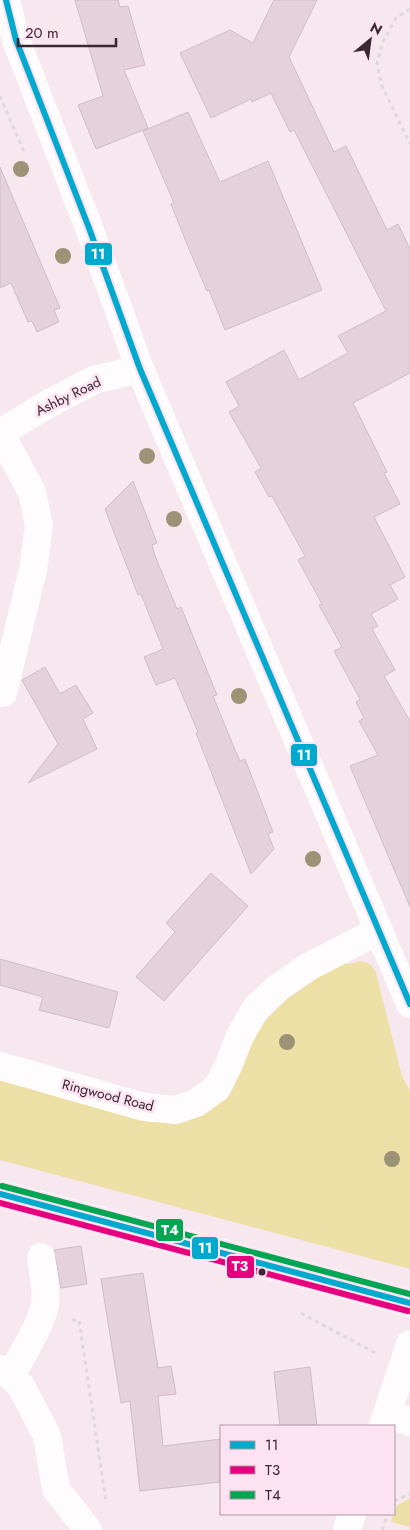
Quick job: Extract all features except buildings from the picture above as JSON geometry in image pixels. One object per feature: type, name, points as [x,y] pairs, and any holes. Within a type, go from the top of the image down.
[{"type":"street","points":[[6,0],[16,40],[89,228],[140,369],[410,1004]]},
{"type":"street","name":"Ashby Road","points":[[0,433],[48,404],[94,380],[140,369]]},
{"type":"street","points":[[0,433],[32,492],[39,526],[33,570],[3,693]]},
{"type":"street","name":"Ringwood Road","points":[[0,1066],[144,1107],[176,1110],[196,1103],[217,1088],[240,1036],[256,1008],[279,987],[308,967],[378,931]]},
{"type":"street","points":[[0,1194],[410,1303]]},
{"type":"street","points":[[41,1257],[46,1294],[45,1307],[38,1323],[5,1372],[21,1386],[46,1436],[56,1490],[88,1530]]},
{"type":"street","points":[[393,1420],[406,1356]]},
{"type":"street","points":[[347,1530],[352,1515]]},
{"type":"path","points":[[410,9],[396,18],[382,43],[377,64],[382,86],[410,144]]},
{"type":"path","points":[[0,96],[29,162]]},
{"type":"path","points":[[301,1312],[406,1356]]},
{"type":"path","points":[[38,1323],[79,1320],[107,1507]]},
{"type":"path","points":[[395,1501],[410,1494]]},
{"type":"path","points":[[382,1530],[388,1515]]},
{"type":"shaded area","points":[[359,961],[369,964],[376,973],[402,1076],[410,1091],[410,1269],[0,1160],[0,1077],[162,1120],[247,1045],[265,1021],[287,999],[340,962],[350,964]]},
{"type":"shaded area","points":[[410,1498],[410,1527],[391,1522],[393,1515],[395,1515],[396,1506]]},
{"type":"transit line","name":"11","points":[[6,0],[16,40],[89,228],[140,369],[410,1004]]},
{"type":"transit line","name":"T4","points":[[2,1186],[410,1294]]},
{"type":"transit line","name":"11","points":[[0,1194],[410,1303]]},
{"type":"transit line","name":"T3","points":[[0,1203],[408,1311]]}]
